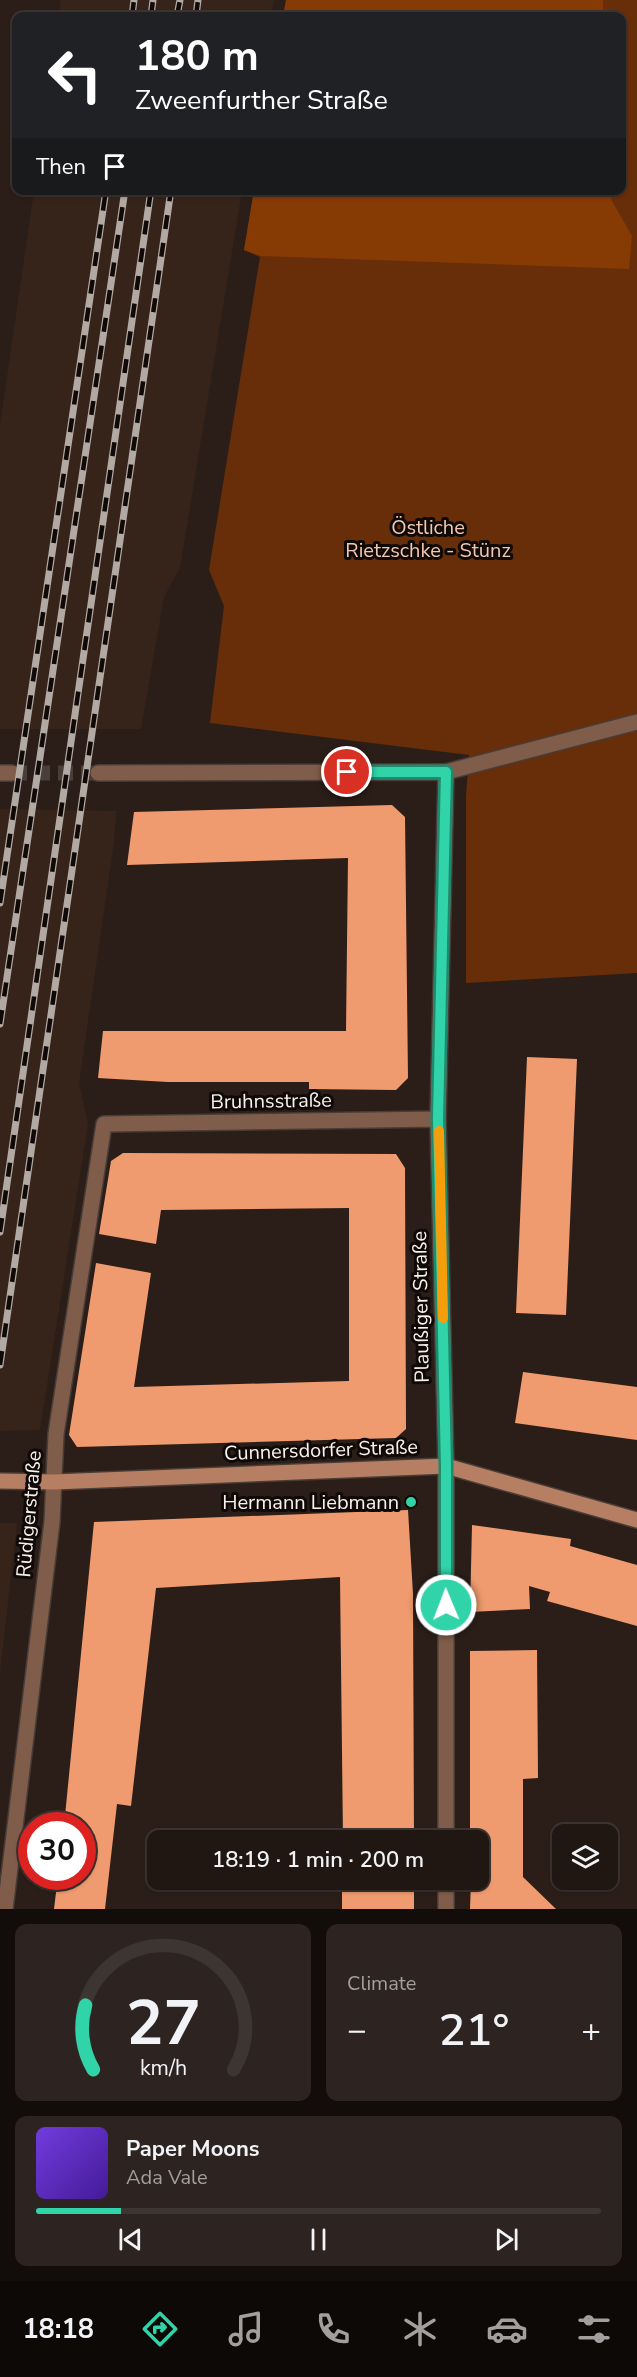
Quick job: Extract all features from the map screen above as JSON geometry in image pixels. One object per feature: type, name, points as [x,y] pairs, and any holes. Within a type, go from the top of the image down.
[{"type":"street","points":[[98,773],[446,772],[637,722]]},
{"type":"street","name":"Plaußiger Straße","points":[[446,772],[438,1119],[446,1466],[446,1830]]},
{"type":"street","name":"Bruhnsstraße","points":[[104,1124],[438,1119]]},
{"type":"street","name":"Rüdigerstraße","points":[[5,1909],[52,1522],[56,1434],[104,1124]]},
{"type":"street","name":"Cunnersdorfer Straße","points":[[0,1481],[54,1482],[446,1466],[637,1520]]},
{"type":"street","points":[[446,1890],[446,1909]]},
{"type":"shaded area","points":[[61,0],[274,0],[272,12],[60,12]]},
{"type":"shaded area","points":[[286,0],[603,0],[603,12],[284,12]]},
{"type":"shaded area","points":[[33,195],[241,195],[180,568],[164,597],[141,729],[0,729],[0,425]]},
{"type":"shaded area","points":[[253,195],[610,195],[632,236],[629,269],[261,256],[244,250]]},
{"type":"shaded area","points":[[0,809],[116,811],[114,842],[79,1083],[88,1124],[40,1430],[0,1431]]},
{"type":"shaded area","points":[[0,1523],[17,1523],[0,1672]]},
{"type":"green space","name":"Östliche Rietzschke - Stünz","points":[[286,0],[637,0],[637,973],[466,983],[466,796],[469,755],[210,723],[224,606],[209,570],[260,257],[244,250],[253,195],[626,195],[626,12],[284,12]]},
{"type":"building","points":[[392,805],[405,817],[408,1078],[396,1090],[309,1089],[309,1082],[168,1082],[98,1078],[103,1031],[346,1031],[348,858],[127,865],[134,812]]},
{"type":"building","points":[[527,1057],[577,1059],[566,1315],[516,1313]]},
{"type":"building","points":[[123,1153],[396,1154],[405,1168],[406,1429],[396,1438],[77,1447],[69,1435],[96,1263],[151,1273],[134,1387],[349,1381],[349,1208],[161,1210],[156,1244],[99,1234],[111,1161]]},
{"type":"building","points":[[523,1372],[637,1387],[637,1440],[515,1423]]},
{"type":"building","points":[[408,1510],[413,1594],[414,1830],[343,1830],[340,1577],[156,1588],[131,1806],[117,1804],[105,1909],[54,1909],[56,1890],[96,1890],[96,1812],[65,1812],[94,1522]]},
{"type":"building","points":[[472,1525],[571,1539],[570,1546],[637,1565],[637,1626],[547,1601],[550,1592],[529,1586],[530,1609],[470,1612]]},
{"type":"building","points":[[537,1650],[538,1778],[523,1779],[523,1877],[556,1909],[470,1909],[471,1890],[489,1890],[489,1830],[470,1830],[470,1651]]},
{"type":"building","points":[[342,1890],[414,1890],[414,1909],[342,1909]]},
{"type":"tunnel","points":[[12,773],[98,773]]},
{"type":"railway","points":[[132,12],[134,0]]},
{"type":"railway","points":[[152,12],[153,0]]},
{"type":"railway","points":[[178,12],[180,0]]},
{"type":"railway","points":[[196,12],[198,0]]},
{"type":"railway","points":[[0,903],[105,195]]},
{"type":"railway","points":[[0,1024],[124,195]]},
{"type":"railway","points":[[0,1232],[150,195]]},
{"type":"railway","points":[[0,1365],[170,195]]},
{"type":"slow traffic","points":[[439,1131],[443,1318]]},
{"type":"place","name":"Hermann Liebmann","points":[[411,1502]]},
{"type":"route","points":[[347,772],[446,772],[438,1119],[446,1466],[446,1605]]}]
